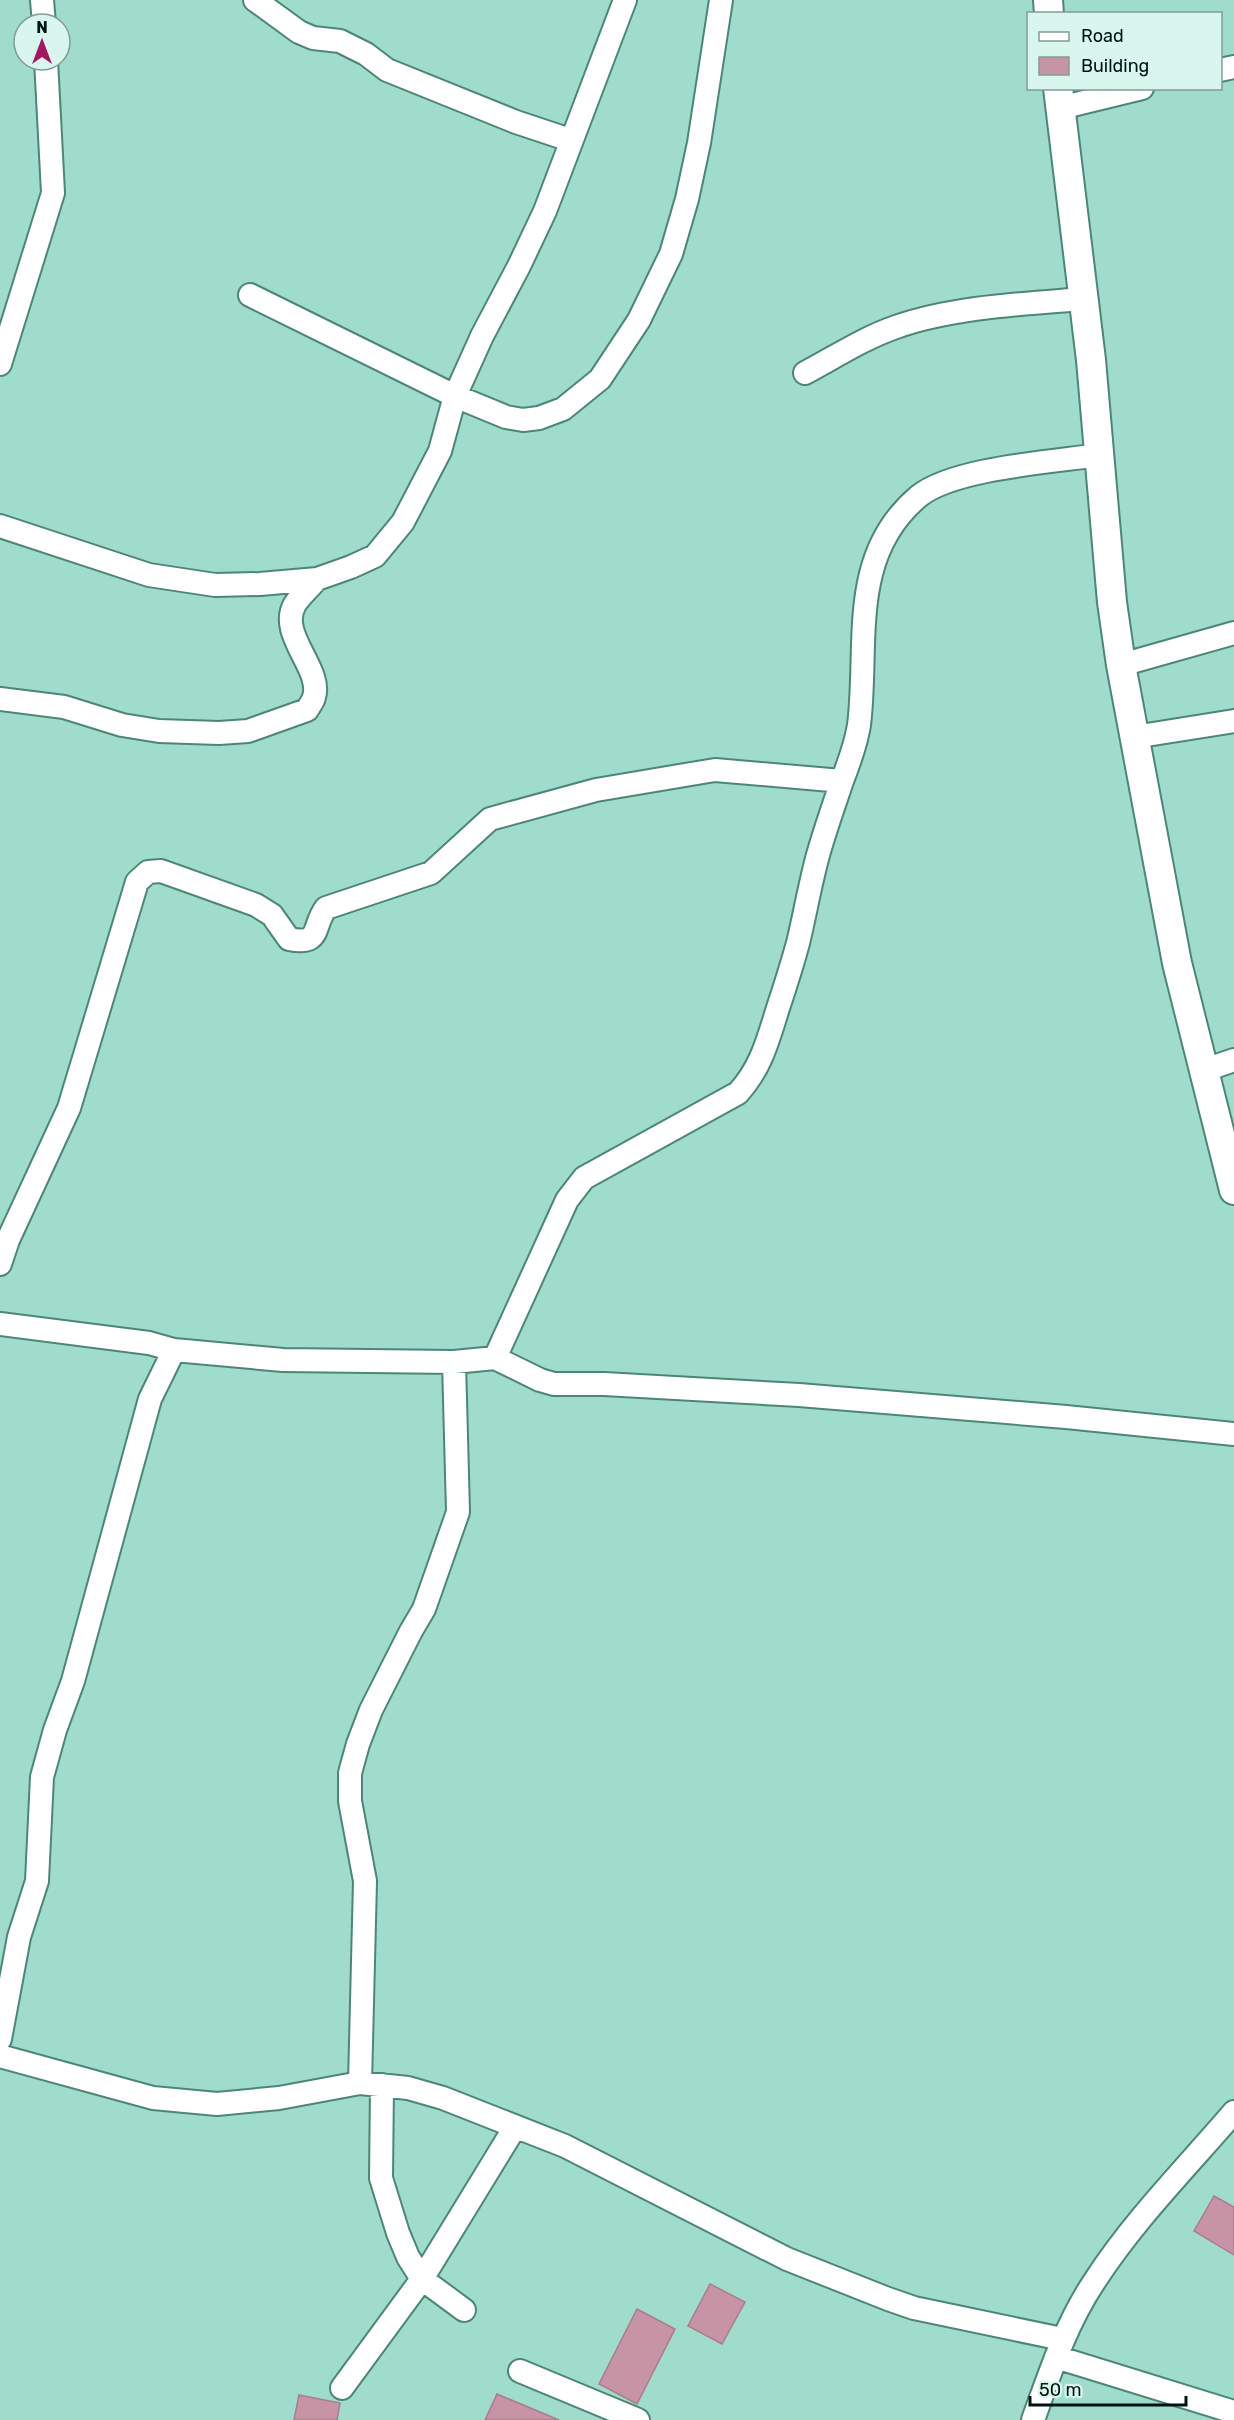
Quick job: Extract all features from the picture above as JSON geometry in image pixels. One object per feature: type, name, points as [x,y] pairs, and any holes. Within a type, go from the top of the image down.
[{"type":"street","points":[[255,0],[299,32],[313,38],[340,41],[366,54],[387,70],[516,123],[570,140]]},
{"type":"street","points":[[0,526],[149,575],[215,585],[317,579],[375,556],[403,522],[440,450],[455,396],[482,336],[545,212],[570,140],[625,0]]},
{"type":"street","points":[[250,295],[455,396],[506,417],[523,420],[539,418],[563,409],[600,379],[607,369],[639,320],[671,254],[687,199],[699,143],[721,0]]},
{"type":"street","points":[[0,364],[53,192],[47,72]]},
{"type":"street","points":[[1125,90],[1059,98],[1091,360],[1112,602],[1121,665],[1177,963],[1234,1190]]},
{"type":"street","points":[[805,373],[865,340],[896,327],[932,318],[1016,304],[1083,299]]},
{"type":"street","points":[[495,1358],[567,1200],[584,1178],[738,1093],[750,1080],[764,1056],[798,944],[818,856],[859,726],[862,626],[868,586],[879,548],[897,520],[919,496],[967,475],[1099,455]]},
{"type":"street","points":[[0,699],[64,707],[122,725],[159,731],[219,733],[248,731],[307,710],[315,696],[314,682],[293,632],[291,617],[295,605],[317,579]]},
{"type":"street","points":[[1121,665],[1234,633]]},
{"type":"street","points":[[1134,737],[1234,721]]},
{"type":"street","points":[[0,1264],[8,1240],[69,1108],[136,882],[148,872],[161,871],[256,905],[272,915],[289,939],[301,941],[310,939],[316,932],[320,916],[326,908],[431,873],[490,819],[596,790],[715,770],[843,781]]},
{"type":"street","points":[[1205,1070],[1234,1060]]},
{"type":"street","points":[[0,1324],[149,1343],[174,1350],[283,1360],[454,1362],[495,1358],[540,1380],[554,1384],[604,1384],[799,1395],[1066,1417],[1234,1434]]},
{"type":"street","points":[[0,2039],[19,1937],[37,1881],[42,1777],[55,1730],[73,1681],[150,1399],[174,1350]]},
{"type":"street","points":[[360,2084],[365,1881],[350,1801],[350,1773],[371,1710],[424,1609],[458,1512],[454,1362]]},
{"type":"street","points":[[0,2056],[153,2098],[217,2104],[279,2098],[360,2084],[408,2088],[443,2098],[565,2145],[787,2259],[914,2308],[1059,2348],[1234,2412]]},
{"type":"street","points":[[382,2085],[381,2178],[398,2233],[408,2257],[422,2279],[464,2310]]},
{"type":"street","points":[[1033,2420],[1059,2348],[1093,2283],[1129,2232],[1234,2112]]},
{"type":"street","points":[[342,2388],[422,2279],[515,2127]]},
{"type":"street","points":[[520,2372],[638,2420]]},
{"type":"building","points":[[1214,2196],[1234,2207],[1234,2255],[1194,2231]]},
{"type":"building","points":[[710,2284],[745,2302],[722,2344],[688,2326]]},
{"type":"building","points":[[637,2309],[675,2329],[637,2404],[599,2384]]},
{"type":"building","points":[[497,2394],[559,2420],[485,2420]]},
{"type":"building","points":[[299,2395],[340,2403],[337,2420],[294,2420]]}]
